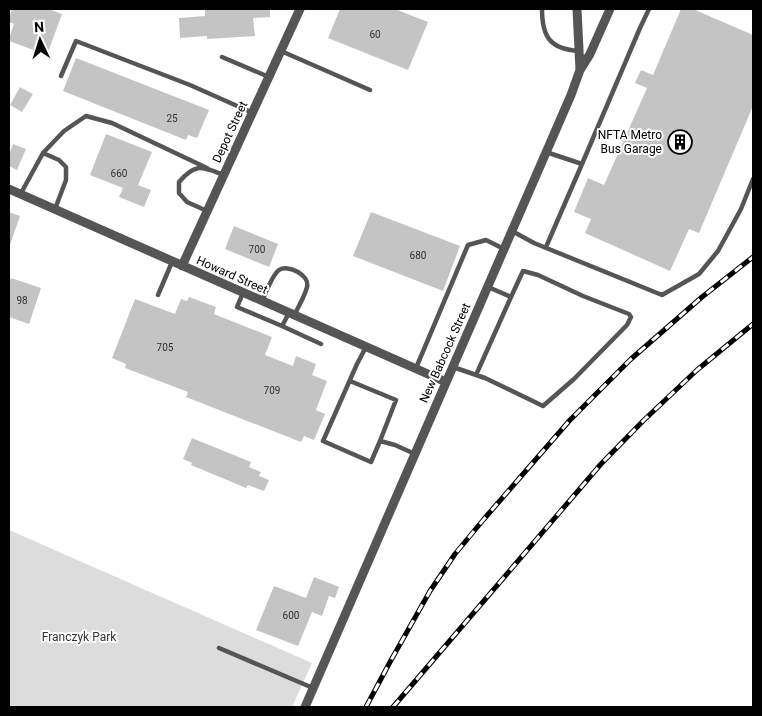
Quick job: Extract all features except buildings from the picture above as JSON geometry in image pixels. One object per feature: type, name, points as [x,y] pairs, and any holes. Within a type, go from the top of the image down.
[{"type":"street","name":"Depot Street","points":[[182,266],[300,9]]},
{"type":"street","points":[[577,9],[580,70]]},
{"type":"street","name":"New Babcock Street","points":[[304,707],[571,95],[580,70],[590,54],[610,9]]},
{"type":"street","name":"Howard Street","points":[[9,190],[446,382]]},
{"type":"lane","points":[[542,9],[542,24],[547,38],[556,46],[579,51]]},
{"type":"lane","points":[[546,248],[649,9]]},
{"type":"lane","points":[[61,76],[76,41],[190,85],[253,113]]},
{"type":"lane","points":[[281,51],[370,90]]},
{"type":"lane","points":[[222,57],[269,76]]},
{"type":"lane","points":[[20,195],[43,153],[64,131],[86,116],[112,123],[224,175]]},
{"type":"lane","points":[[546,152],[582,164]]},
{"type":"lane","points":[[43,153],[59,160],[66,167],[66,180],[54,210]]},
{"type":"lane","points":[[207,168],[198,167],[187,173],[179,182],[179,193],[187,202],[207,211]]},
{"type":"lane","points":[[512,231],[546,248],[662,295],[699,274],[718,251],[741,209],[753,179]]},
{"type":"lane","points":[[416,368],[468,245],[486,240],[504,249]]},
{"type":"lane","points":[[158,295],[172,262]]},
{"type":"lane","points":[[262,301],[275,274],[281,269],[288,268],[303,275],[307,281],[307,287],[292,314],[282,326]]},
{"type":"lane","points":[[453,367],[476,375],[543,406],[574,379],[627,325],[631,317],[538,275],[523,271],[476,375]]},
{"type":"lane","points":[[488,286],[511,297]]},
{"type":"lane","points":[[243,293],[237,307],[321,344]]},
{"type":"lane","points":[[350,381],[396,400],[371,462],[323,441],[350,381],[366,347]]},
{"type":"lane","points":[[380,441],[415,454]]},
{"type":"lane","points":[[219,648],[313,688]]},
{"type":"green space","name":"Franczyk Park","points":[[9,530],[312,663],[292,707],[9,707]]},
{"type":"railway","points":[[366,707],[430,591],[455,554],[484,519],[570,420],[631,359],[702,297],[753,257]]},
{"type":"railway","points":[[393,707],[601,464],[697,370],[753,324]]},
{"type":"place","name":"NFTA Metro Bus Garage","points":[[680,142]]}]
